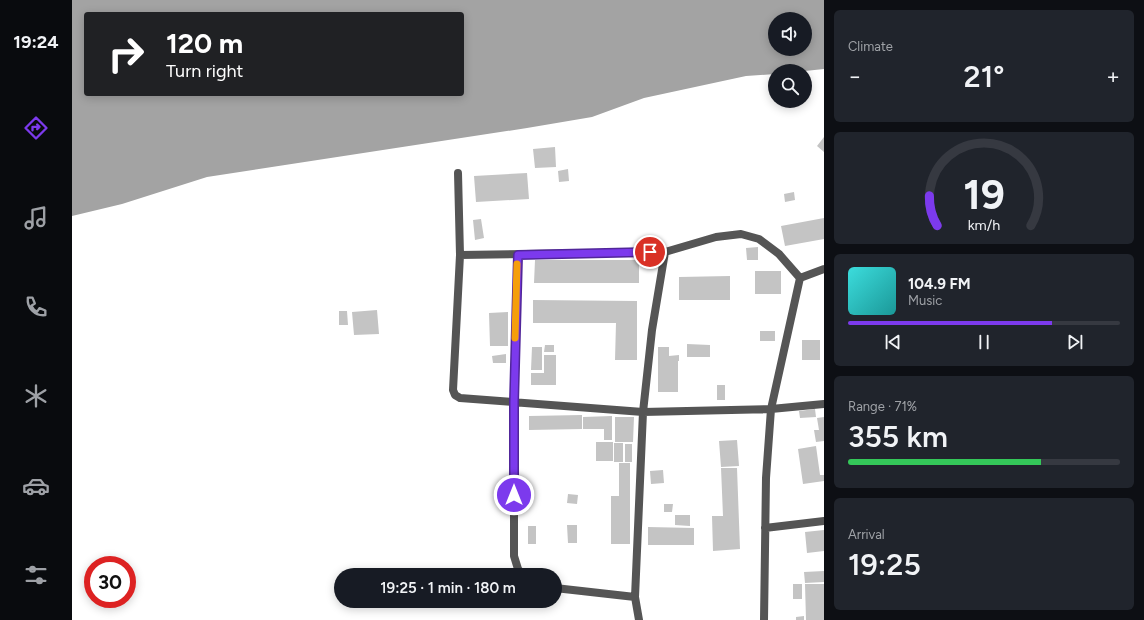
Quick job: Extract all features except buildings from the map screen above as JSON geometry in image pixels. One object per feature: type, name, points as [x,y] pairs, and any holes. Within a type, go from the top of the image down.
[{"type":"street","points":[[458,173],[460,255],[453,390],[455,395],[460,398],[643,412],[771,409],[824,404]]},
{"type":"street","points":[[460,255],[665,252],[716,237],[741,234],[759,239],[779,254],[800,278]]},
{"type":"street","points":[[639,620],[635,597],[643,412],[652,330],[665,252]]},
{"type":"street","points":[[518,255],[514,402],[514,556],[518,568]]},
{"type":"street","points":[[800,278],[824,269]]},
{"type":"street","points":[[764,620],[766,478],[771,409],[800,278]]},
{"type":"street","points":[[765,528],[824,521]]},
{"type":"street","points":[[562,589],[635,597]]},
{"type":"shaded area","points":[[72,0],[824,0],[824,69],[812,70],[812,64],[768,64],[768,74],[746,76],[644,98],[592,117],[207,177],[122,204],[72,216]]},
{"type":"slow traffic","points":[[515,338],[517,264]]},
{"type":"route","points":[[514,495],[514,402],[518,255],[650,252]]}]
